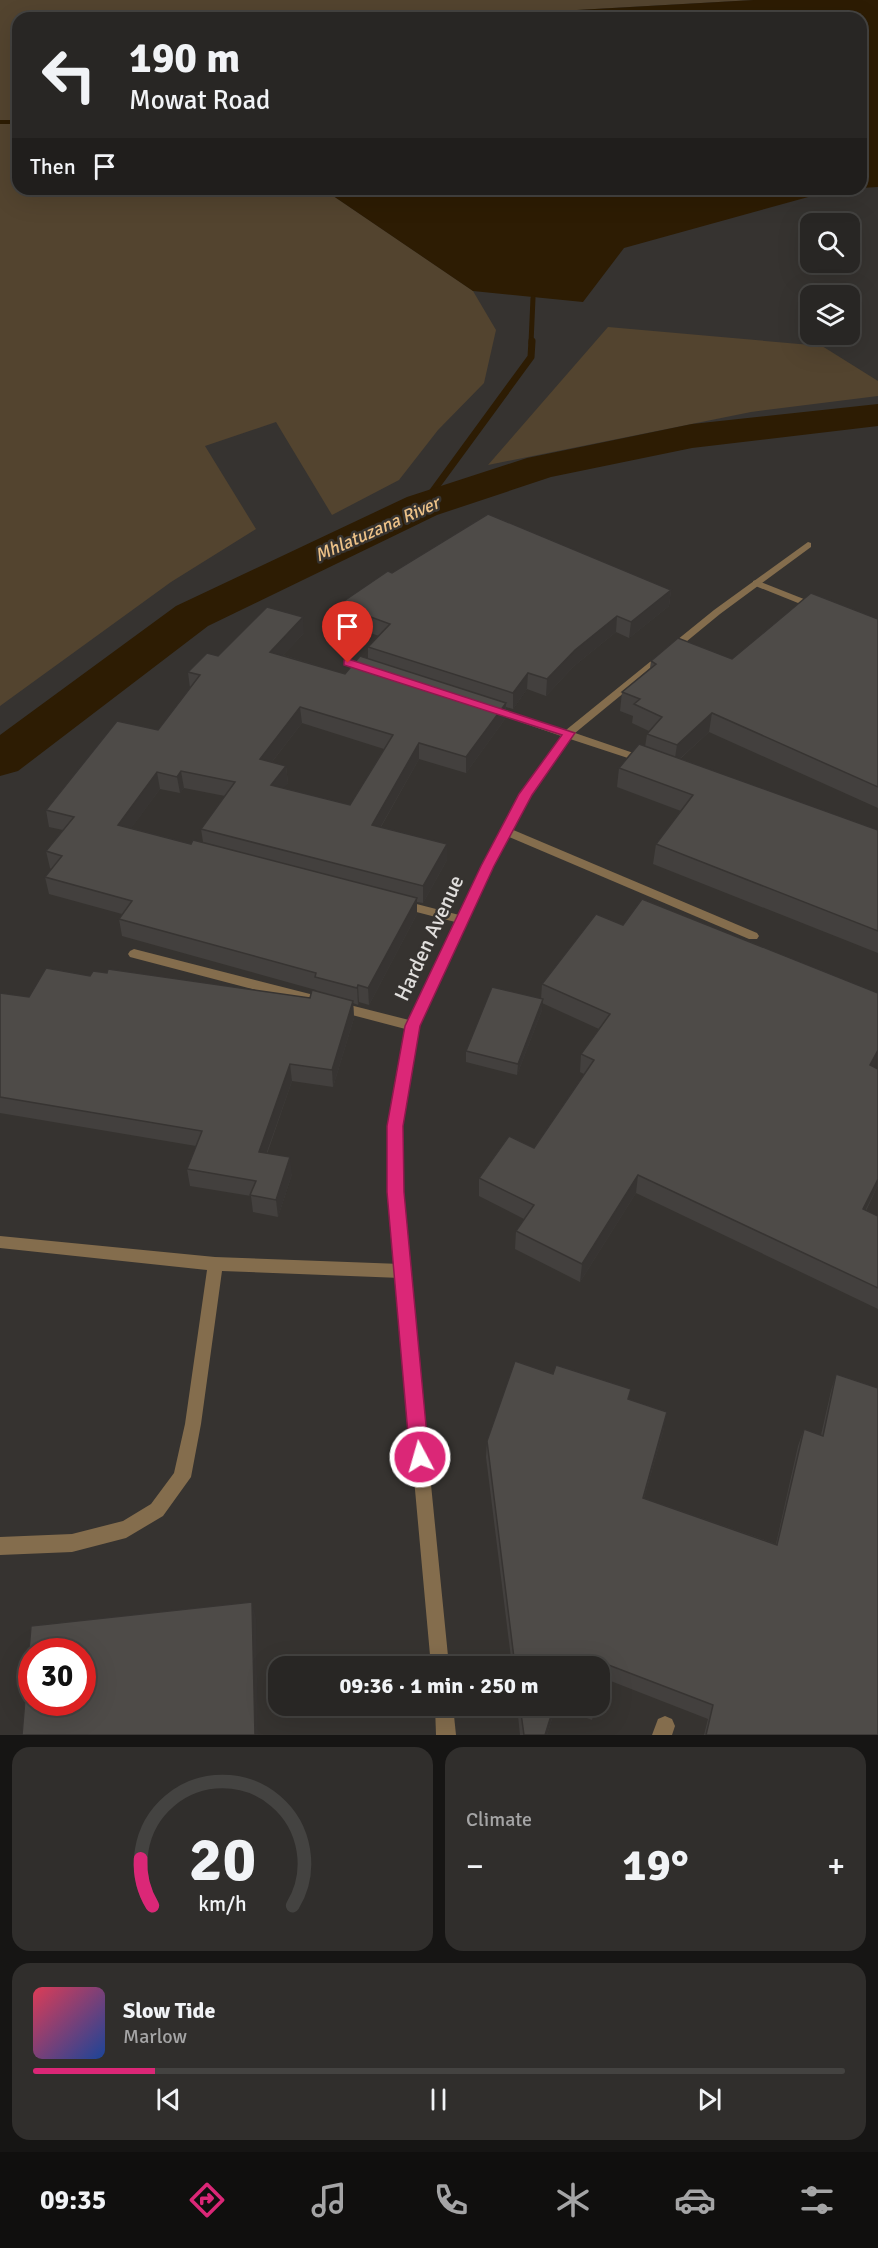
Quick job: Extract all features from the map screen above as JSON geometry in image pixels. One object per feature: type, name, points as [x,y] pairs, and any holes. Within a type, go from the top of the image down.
[{"type":"street","name":"Harden Avenue","points":[[439,1656],[395,1192],[395,1126],[413,1026],[526,794],[569,733],[756,583],[808,545]]},
{"type":"street","points":[[756,583],[822,610]]},
{"type":"street","points":[[481,705],[569,733],[657,765]]},
{"type":"street","points":[[507,831],[753,936]]},
{"type":"street","points":[[384,899],[463,920]]},
{"type":"street","points":[[134,954],[413,1026]]},
{"type":"street","points":[[0,1242],[215,1264],[402,1271]]},
{"type":"street","points":[[0,1546],[72,1543],[126,1528],[157,1510],[182,1477],[193,1424],[215,1264]]},
{"type":"street","points":[[445,1716],[446,1735]]},
{"type":"shaded area","points":[[0,0],[754,0],[542,12],[12,12],[12,195],[332,195],[473,291],[496,330],[484,383],[438,430],[399,480],[332,515],[276,422],[205,446],[256,529],[171,582],[0,706]]},
{"type":"shaded area","points":[[754,0],[878,0],[878,187],[867,188],[867,12],[542,12]]},
{"type":"shaded area","points":[[332,195],[816,195],[624,248],[583,302],[473,291]]},
{"type":"shaded area","points":[[608,327],[822,346],[878,381],[878,396],[751,412],[488,465]]},
{"type":"building","points":[[488,514],[671,590],[631,622],[617,616],[575,650],[547,679],[528,673],[513,693],[368,647],[390,624],[338,605],[388,571],[392,573]]},
{"type":"building","points":[[811,593],[878,619],[878,787],[712,713],[677,745],[647,734],[662,717],[634,704],[640,699],[622,692],[656,664],[651,661],[678,638],[732,659]]},
{"type":"building","points":[[267,607],[303,617],[270,652],[345,674],[360,656],[506,703],[466,757],[419,743],[372,825],[447,844],[423,886],[201,829],[235,782],[181,771],[177,777],[157,772],[118,825],[191,844],[193,840],[417,898],[368,988],[358,985],[357,988],[315,977],[316,973],[119,919],[132,901],[45,877],[62,856],[46,851],[74,817],[46,810],[117,721],[158,730],[200,675],[188,672],[207,653],[218,656]],"holes":[[[300,707],[393,735],[350,805],[271,785],[286,766],[260,759]]]},
{"type":"building","points":[[639,744],[878,830],[878,931],[656,844],[693,795],[619,768]]},
{"type":"building","points":[[642,899],[878,993],[878,1050],[870,1065],[878,1069],[878,1179],[863,1209],[878,1216],[878,1288],[638,1175],[582,1264],[516,1231],[534,1205],[479,1178],[509,1136],[534,1148],[594,1060],[581,1054],[610,1014],[542,984],[596,914],[623,925]]},
{"type":"building","points":[[46,968],[90,976],[93,971],[107,973],[108,969],[310,998],[312,990],[353,1001],[332,1070],[290,1064],[259,1152],[290,1157],[276,1200],[250,1195],[256,1181],[187,1169],[202,1131],[0,1097],[0,993],[29,997]]},
{"type":"building","points":[[492,987],[543,999],[518,1064],[466,1051]]},
{"type":"building","points":[[515,1361],[553,1374],[556,1365],[631,1389],[628,1399],[667,1412],[643,1498],[777,1545],[804,1429],[823,1436],[836,1374],[878,1388],[878,1735],[706,1735],[713,1705],[610,1666],[610,1656],[514,1656],[487,1441]]},
{"type":"building","points":[[252,1602],[255,1735],[22,1735],[24,1716],[96,1716],[96,1638],[30,1638],[31,1626]]},
{"type":"building","points":[[521,1716],[551,1716],[545,1735],[524,1735]]},
{"type":"waterway","points":[[0,122],[12,122]]},
{"type":"waterway","points":[[531,343],[533,298]]},
{"type":"waterway","points":[[422,506],[531,357],[532,341]]},
{"type":"waterway","name":"Mhlatuzana River","points":[[0,760],[192,616],[422,506],[541,467],[692,436],[878,415]]},
{"type":"route","points":[[348,663],[569,733],[526,794],[488,866],[413,1026],[395,1126],[395,1192],[420,1457]]}]
